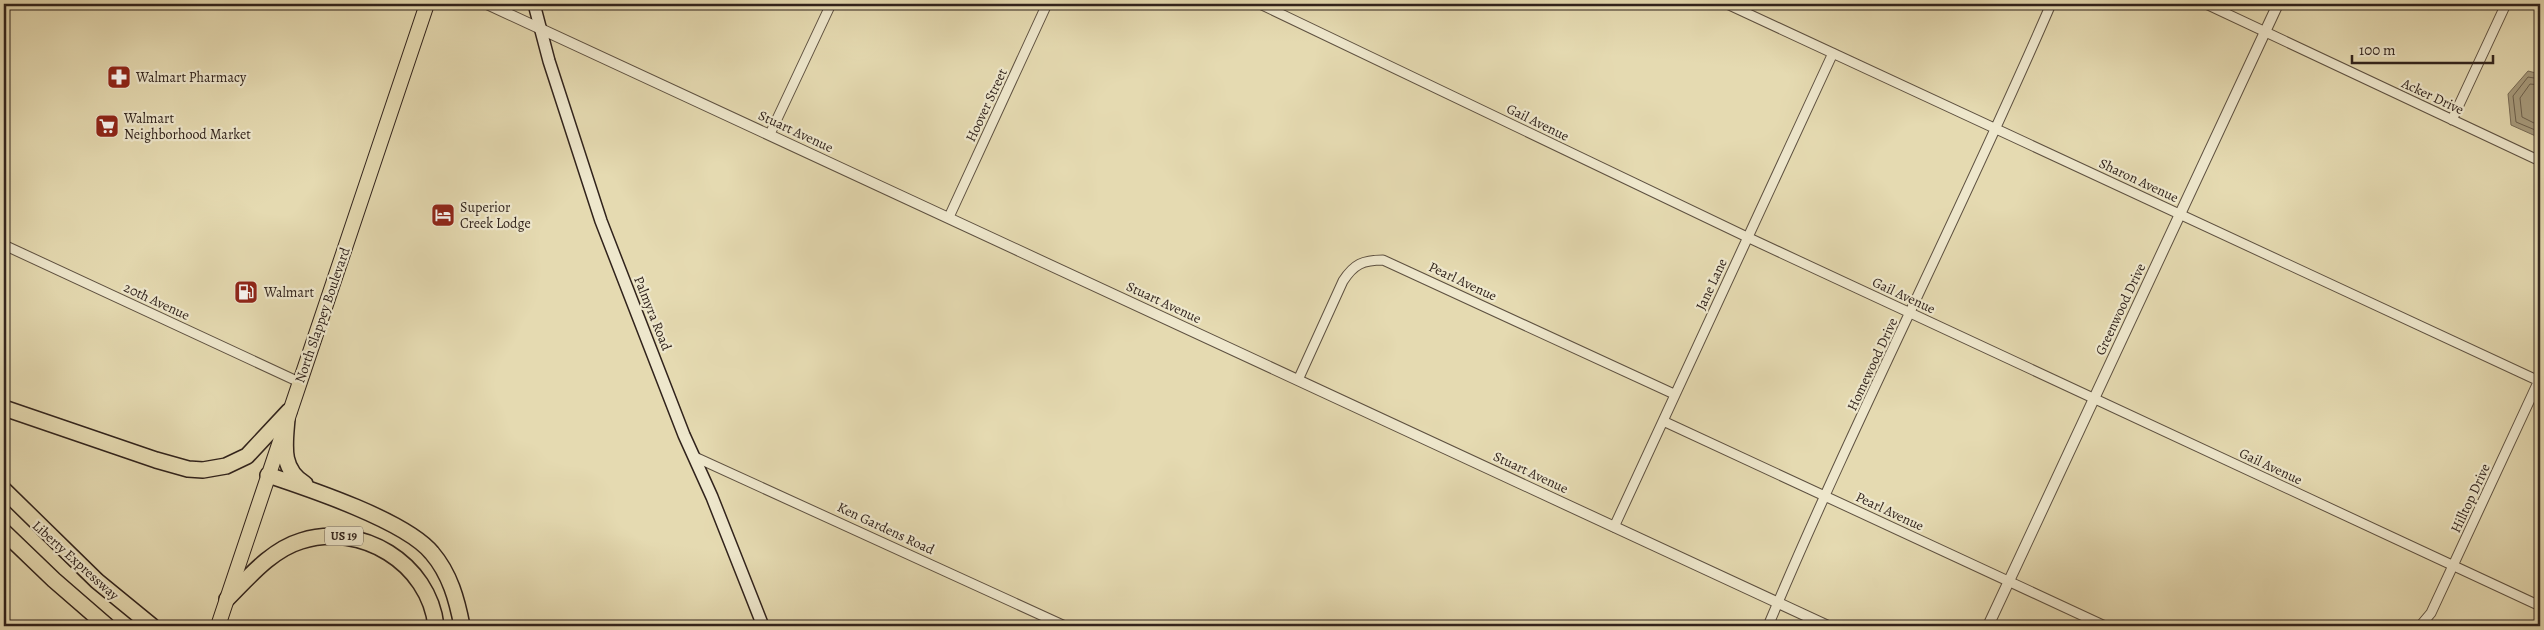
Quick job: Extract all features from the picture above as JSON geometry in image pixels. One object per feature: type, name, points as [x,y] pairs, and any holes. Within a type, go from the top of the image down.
[{"type":"highway","points":[[4,408],[156,460],[188,469],[203,470],[226,466],[247,456],[288,415]]},
{"type":"highway","points":[[288,415],[285,456],[287,464],[300,481],[324,495]]},
{"type":"highway","points":[[268,474],[324,495],[406,531],[425,546],[442,567],[452,584],[462,626]]},
{"type":"highway","name":"Liberty Expressway","points":[[4,490],[76,562],[152,626]]},
{"type":"highway","name":"Liberty Expressway","points":[[4,532],[54,580],[107,626]]},
{"type":"highway","name":"US 19","points":[[227,599],[249,576],[282,550],[299,541],[345,536],[374,544],[408,568],[426,591],[436,626]]},
{"type":"highway","points":[[54,580],[101,626]]},
{"type":"main road","name":"North Slappey Boulevard","points":[[218,626],[298,382],[427,4]]},
{"type":"main road","name":"Palmyra Road","points":[[534,4],[601,221],[684,435],[695,457],[763,626]]},
{"type":"street","name":"Stuart Avenue","points":[[487,4],[1828,626]]},
{"type":"street","points":[[770,134],[831,4]]},
{"type":"street","name":"Hoover Street","points":[[949,217],[1047,4]]},
{"type":"street","name":"Gail Avenue","points":[[1260,4],[1748,238],[2540,606]]},
{"type":"street","name":"Sharon Avenue","points":[[1727,4],[2540,379]]},
{"type":"street","name":"Homewood Drive","points":[[1768,626],[1826,496],[1997,129],[2051,4]]},
{"type":"street","name":"Acker Drive","points":[[2206,4],[2540,161]]},
{"type":"street","name":"Greenwood Drive","points":[[1988,626],[2278,4]]},
{"type":"street","points":[[2452,120],[2506,4]]},
{"type":"street","name":"Jane Lane","points":[[1614,527],[1833,53]]},
{"type":"street","name":"20th Avenue","points":[[4,245],[298,382]]},
{"type":"street","name":"Pearl Avenue","points":[[1298,380],[1343,281],[1352,268],[1367,260],[1383,260],[1674,394]]},
{"type":"street","name":"Hilltop Drive","points":[[2420,626],[2431,613],[2540,379]]},
{"type":"street","name":"Pearl Avenue","points":[[1663,421],[2105,626]]},
{"type":"street","name":"Ken Gardens Road","points":[[695,457],[1065,626]]},
{"type":"water","points":[[2528,71],[2540,74],[2540,138],[2511,125],[2508,94]]},
{"type":"place","name":"Walmart Pharmacy","points":[[119,77]]},
{"type":"place","name":"Walmart Neighborhood Market","points":[[107,126]]},
{"type":"place","name":"Superior Creek Lodge","points":[[443,215]]},
{"type":"place","name":"Walmart","points":[[246,292]]}]
